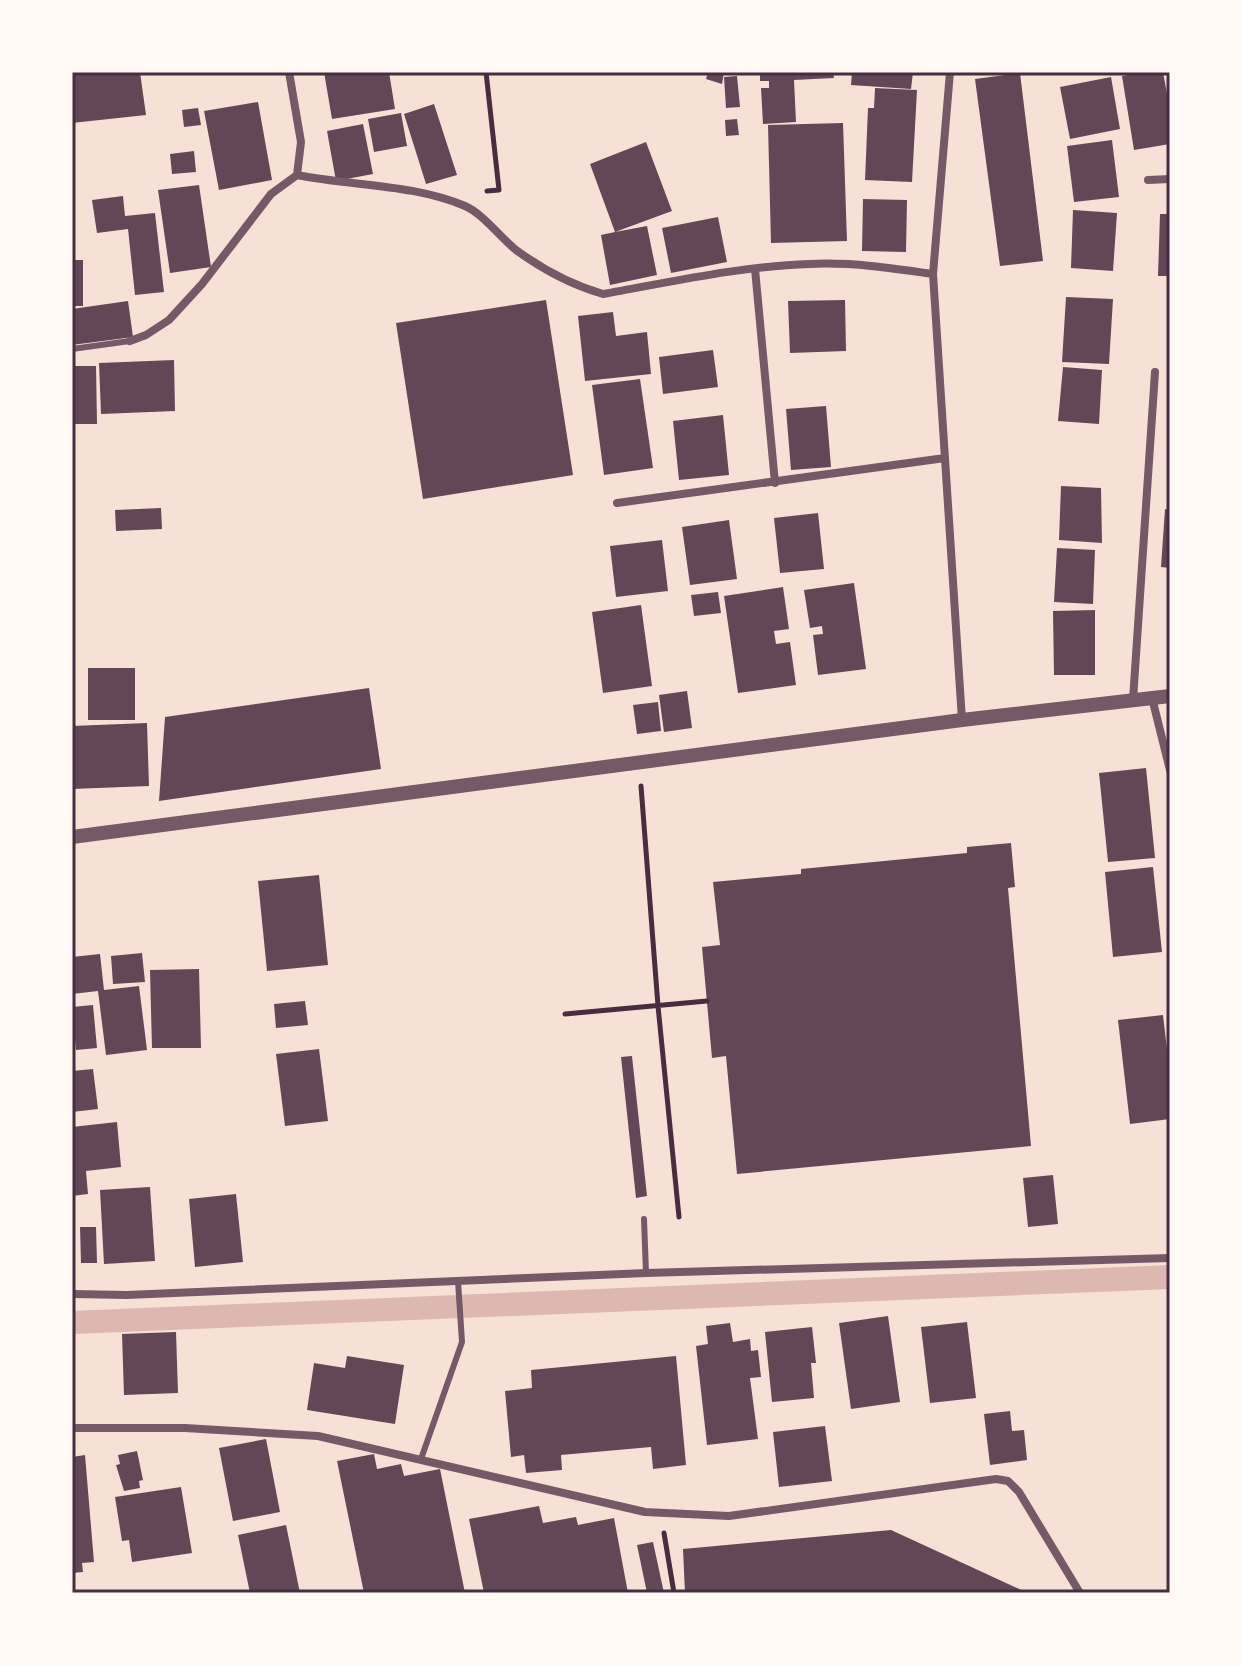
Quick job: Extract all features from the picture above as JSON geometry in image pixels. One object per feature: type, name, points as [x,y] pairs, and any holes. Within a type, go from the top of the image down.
[{"type":"street","points":[[130,341],[169,320],[202,284],[271,194],[297,175],[301,142],[289,72]]},
{"type":"street","points":[[950,72],[933,274],[962,720]]},
{"type":"street","points":[[297,175],[335,183],[393,187],[467,206],[517,251],[578,287],[603,294],[755,269],[811,264],[878,265],[933,274]]},
{"type":"street","points":[[1148,180],[1170,179]]},
{"type":"street","points":[[755,269],[775,483]]},
{"type":"street","points":[[1133,700],[1155,372]]},
{"type":"street","points":[[617,503],[945,458]]},
{"type":"street","points":[[72,837],[962,720],[1170,696]]},
{"type":"street","points":[[1152,698],[1170,770]]},
{"type":"street","points":[[72,1294],[127,1295],[646,1273],[1170,1258]]},
{"type":"street","points":[[72,1428],[185,1428],[305,1434],[645,1512],[661,1513],[729,1516],[996,1479],[1008,1481],[1019,1492],[1080,1593]]},
{"type":"lane","points":[[72,349],[130,341]]},
{"type":"lane","points":[[644,1219],[646,1273]]},
{"type":"lane","points":[[421,1459],[462,1342],[458,1281]]},
{"type":"path","points":[[476,193],[499,190],[486,72]]},
{"type":"path","points":[[641,785],[658,1006],[679,1217]]},
{"type":"path","points":[[565,1014],[707,1001]]},
{"type":"path","points":[[661,1513],[674,1593]]},
{"type":"shaded area","points":[[1170,1265],[1170,1289],[72,1334],[72,1311]]},
{"type":"building","points":[[72,72],[140,72],[146,115],[72,123]]},
{"type":"building","points":[[324,72],[389,72],[395,109],[332,119]]},
{"type":"building","points":[[708,72],[724,72],[722,84],[706,79]]},
{"type":"building","points":[[760,72],[833,72],[834,78],[794,80],[796,122],[763,124],[761,88],[769,88],[769,81],[760,81]]},
{"type":"building","points":[[852,72],[913,72],[911,89],[851,85]]},
{"type":"building","points":[[1163,72],[1170,110],[1170,144],[1134,150],[1122,76]]},
{"type":"building","points":[[1020,73],[1043,261],[1000,266],[975,79]]},
{"type":"building","points":[[737,76],[740,107],[726,108],[724,77]]},
{"type":"building","points":[[1111,77],[1120,129],[1070,139],[1060,87]]},
{"type":"building","points":[[875,88],[917,90],[912,182],[865,180],[868,108],[874,108]]},
{"type":"building","points":[[258,102],[272,180],[219,190],[204,111]]},
{"type":"building","points":[[434,104],[457,175],[426,184],[404,114]]},
{"type":"building","points":[[198,108],[201,125],[184,127],[182,110]]},
{"type":"building","points":[[401,113],[407,146],[374,152],[368,119]]},
{"type":"building","points":[[737,119],[739,135],[726,136],[725,120]]},
{"type":"building","points":[[843,123],[847,241],[771,243],[768,125]]},
{"type":"building","points":[[363,124],[373,174],[336,181],[327,131]]},
{"type":"building","points":[[1112,140],[1119,197],[1074,202],[1067,146]]},
{"type":"building","points":[[646,142],[672,211],[615,232],[590,164]]},
{"type":"building","points":[[194,151],[196,172],[172,174],[170,154]]},
{"type":"building","points":[[199,185],[211,267],[170,273],[158,190]]},
{"type":"building","points":[[123,196],[125,216],[155,213],[164,292],[135,295],[128,229],[97,233],[92,200]]},
{"type":"building","points":[[863,199],[907,200],[906,252],[862,251]]},
{"type":"building","points":[[1073,210],[1117,213],[1113,271],[1071,268]]},
{"type":"building","points":[[1160,214],[1170,214],[1170,276],[1158,276]]},
{"type":"building","points":[[718,217],[727,262],[671,273],[662,228]]},
{"type":"building","points":[[647,226],[657,275],[610,285],[601,235]]},
{"type":"building","points":[[72,260],[83,260],[83,306],[72,306]]},
{"type":"building","points":[[1066,297],[1113,299],[1109,364],[1062,362]]},
{"type":"building","points":[[546,300],[573,475],[423,499],[396,323]]},
{"type":"building","points":[[845,300],[846,351],[790,353],[788,301]]},
{"type":"building","points":[[128,301],[133,337],[72,345],[72,309]]},
{"type":"building","points":[[613,312],[616,336],[647,332],[651,374],[585,381],[578,316]]},
{"type":"building","points":[[713,350],[718,387],[663,394],[659,357]]},
{"type":"building","points":[[174,360],[175,411],[101,414],[99,363]]},
{"type":"building","points":[[72,366],[96,366],[97,424],[72,424]]},
{"type":"building","points":[[1063,367],[1102,370],[1099,424],[1058,421]]},
{"type":"building","points":[[640,379],[653,468],[604,475],[592,385]]},
{"type":"building","points":[[826,406],[831,467],[791,470],[786,409]]},
{"type":"building","points":[[723,415],[729,475],[679,480],[673,421]]},
{"type":"building","points":[[1061,486],[1101,488],[1102,543],[1059,540]]},
{"type":"building","points":[[161,508],[162,529],[116,531],[115,510]]},
{"type":"building","points":[[1165,509],[1170,510],[1170,568],[1161,567]]},
{"type":"building","points":[[818,513],[824,569],[780,573],[774,518]]},
{"type":"building","points":[[729,520],[737,579],[690,585],[682,527]]},
{"type":"building","points":[[662,540],[668,591],[616,597],[610,546]]},
{"type":"building","points":[[1057,548],[1095,550],[1093,604],[1054,602]]},
{"type":"building","points":[[854,583],[866,669],[818,675],[813,635],[823,634],[822,626],[810,628],[804,590]]},
{"type":"building","points":[[783,587],[789,629],[774,631],[776,644],[790,642],[796,685],[738,693],[724,596]]},
{"type":"building","points":[[718,592],[721,613],[694,616],[691,595]]},
{"type":"building","points":[[641,605],[652,686],[603,693],[592,612]]},
{"type":"building","points":[[1095,610],[1095,675],[1054,675],[1053,611]]},
{"type":"building","points":[[88,668],[135,668],[135,720],[88,720]]},
{"type":"building","points":[[369,688],[381,769],[159,801],[165,717]]},
{"type":"building","points":[[687,691],[692,728],[664,732],[659,695]]},
{"type":"building","points":[[658,702],[661,731],[637,734],[633,705]]},
{"type":"building","points":[[147,723],[149,786],[72,789],[72,726]]},
{"type":"building","points":[[1146,768],[1155,858],[1108,862],[1099,773]]},
{"type":"building","points":[[1011,843],[1015,887],[1008,888],[1031,1146],[737,1174],[726,1056],[712,1058],[702,947],[720,945],[713,882],[801,874],[801,869],[967,853],[967,847]]},
{"type":"building","points":[[1153,867],[1162,952],[1113,957],[1105,872]]},
{"type":"building","points":[[319,875],[328,965],[267,971],[258,881]]},
{"type":"building","points":[[142,953],[145,982],[113,984],[111,956]]},
{"type":"building","points":[[100,954],[104,990],[139,986],[147,1050],[106,1055],[98,991],[72,994],[72,957]]},
{"type":"building","points":[[199,969],[201,1048],[152,1048],[150,970]]},
{"type":"building","points":[[305,1001],[308,1025],[276,1028],[274,1004]]},
{"type":"building","points":[[93,1005],[97,1048],[76,1050],[72,1007]]},
{"type":"building","points":[[1163,1015],[1170,1075],[1170,1119],[1130,1124],[1118,1020]]},
{"type":"building","points":[[319,1049],[328,1121],[285,1126],[276,1054]]},
{"type":"building","points":[[632,1056],[647,1196],[636,1198],[621,1057]]},
{"type":"building","points":[[93,1069],[98,1109],[72,1112],[72,1071]]},
{"type":"building","points":[[117,1122],[121,1167],[86,1171],[88,1194],[72,1196],[72,1127]]},
{"type":"building","points":[[1053,1175],[1058,1224],[1028,1227],[1023,1178]]},
{"type":"building","points":[[150,1187],[155,1261],[104,1264],[100,1190]]},
{"type":"building","points":[[236,1194],[243,1262],[195,1267],[189,1199]]},
{"type":"building","points":[[80,1227],[96,1227],[97,1263],[81,1263]]},
{"type":"building","points":[[888,1316],[900,1402],[851,1409],[839,1323]]},
{"type":"building","points":[[967,1322],[976,1398],[930,1403],[921,1327]]},
{"type":"building","points":[[730,1323],[733,1342],[750,1339],[751,1351],[758,1350],[761,1377],[750,1378],[758,1439],[707,1445],[696,1346],[708,1344],[706,1326]]},
{"type":"building","points":[[812,1327],[816,1363],[811,1363],[814,1398],[772,1402],[765,1332]]},
{"type":"building","points":[[176,1332],[178,1393],[124,1395],[122,1334]]},
{"type":"building","points":[[347,1356],[404,1365],[395,1424],[307,1410],[314,1363],[345,1368]]},
{"type":"building","points":[[676,1356],[686,1465],[653,1469],[651,1447],[561,1455],[562,1470],[526,1473],[524,1455],[511,1457],[505,1391],[532,1388],[531,1370]]},
{"type":"building","points":[[1010,1411],[1012,1431],[1024,1430],[1027,1460],[990,1465],[984,1414]]},
{"type":"building","points":[[825,1426],[832,1481],[779,1487],[773,1432]]},
{"type":"building","points":[[266,1439],[280,1512],[233,1521],[219,1448]]},
{"type":"building","points":[[137,1451],[143,1480],[139,1481],[140,1488],[124,1491],[116,1465],[120,1464],[118,1455]]},
{"type":"building","points":[[374,1454],[377,1469],[401,1464],[404,1476],[440,1469],[465,1593],[364,1593],[337,1461]]},
{"type":"building","points":[[85,1455],[94,1562],[82,1563],[83,1572],[72,1573],[72,1457]]},
{"type":"building","points":[[181,1487],[192,1553],[132,1562],[129,1540],[122,1541],[115,1497]]},
{"type":"building","points":[[539,1506],[543,1523],[576,1517],[578,1525],[614,1518],[628,1593],[484,1593],[469,1519]]},
{"type":"building","points":[[286,1525],[300,1593],[250,1593],[238,1535]]},
{"type":"building","points":[[891,1530],[1028,1593],[685,1593],[683,1549]]},
{"type":"building","points":[[653,1542],[664,1593],[647,1593],[637,1545]]}]
